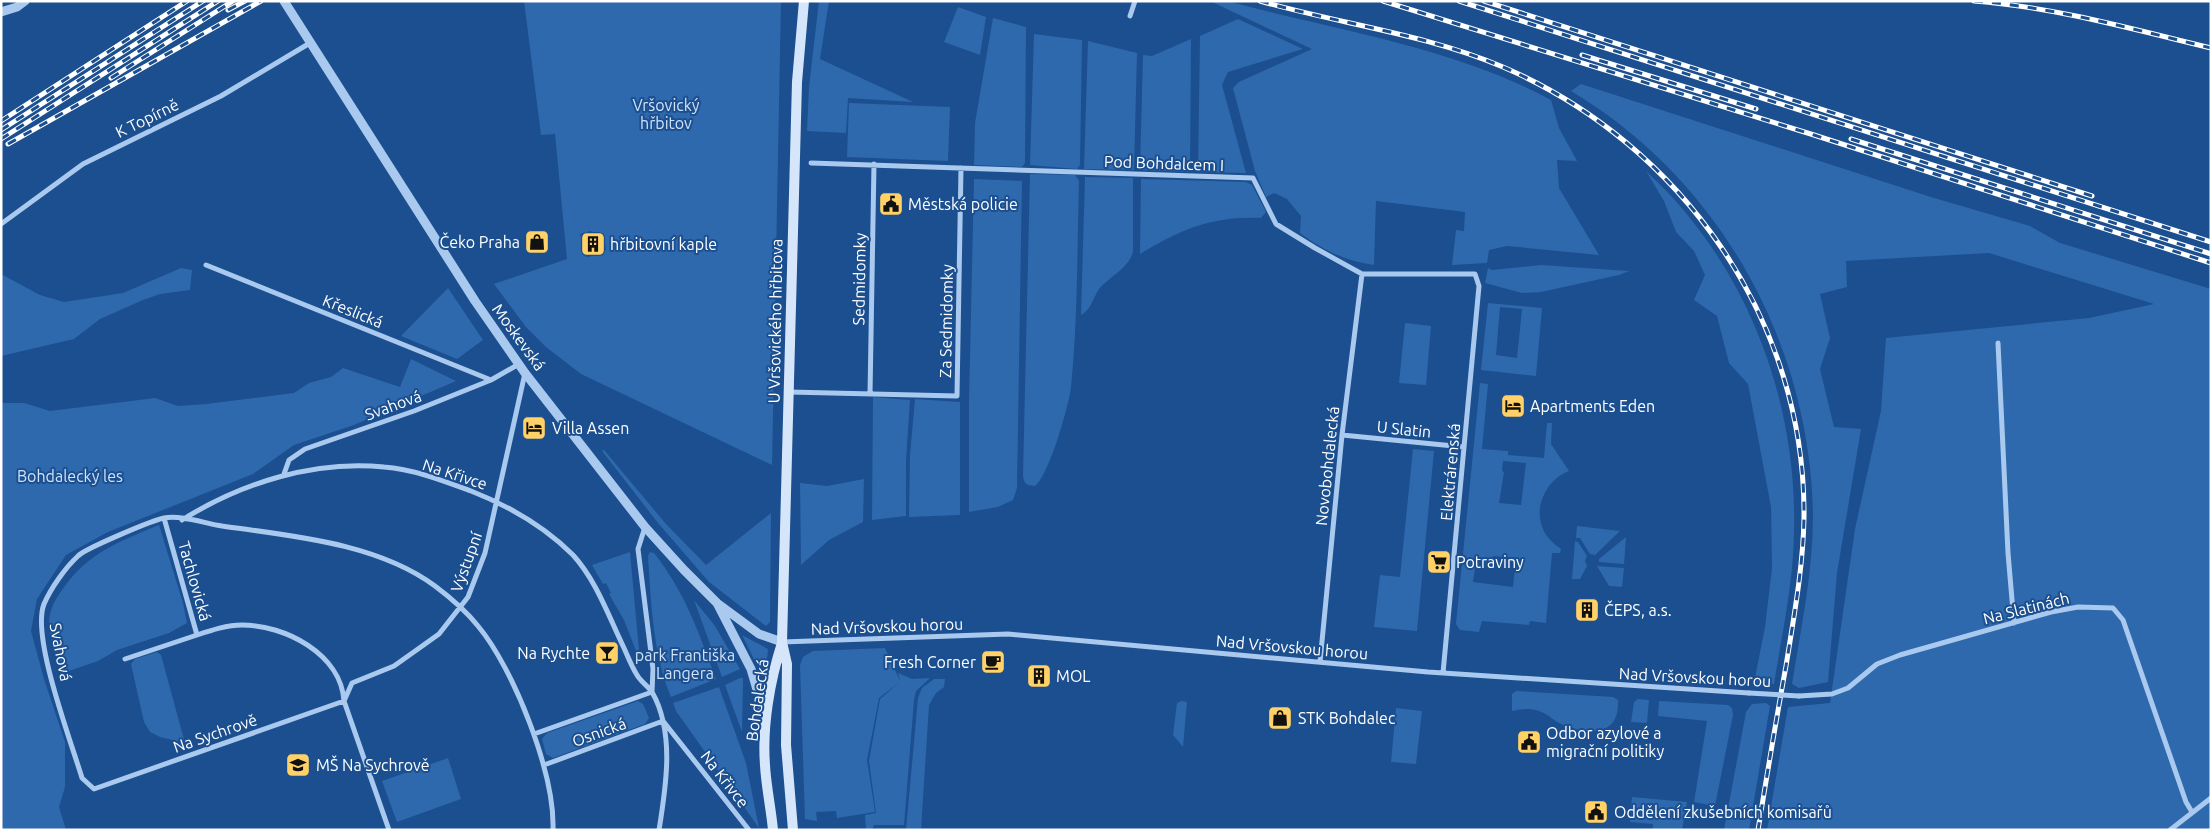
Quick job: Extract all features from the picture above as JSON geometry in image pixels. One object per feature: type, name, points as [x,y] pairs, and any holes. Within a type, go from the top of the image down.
[{"type":"main road","name":"U Vršovického hřbitova","points":[[782,642],[797,82],[804,1]]},
{"type":"main road","name":"Bohdalecká","points":[[774,830],[765,764],[767,722],[776,663],[782,642]]},
{"type":"main road","name":"Bohdalecká","points":[[782,642],[787,664],[786,745],[793,830]]},
{"type":"street","points":[[1,12],[17,7],[25,1]]},
{"type":"street","name":"Moskevská","points":[[284,1],[475,301],[525,373],[645,526],[717,602],[759,634],[782,642]]},
{"type":"street","points":[[1130,16],[1135,1]]},
{"type":"street","name":"K Topírně","points":[[1,224],[83,164],[221,96],[310,43]]},
{"type":"street","name":"Pod Bohdalcem I","points":[[811,163],[1253,178],[1276,224],[1362,274],[1475,274]]},
{"type":"street","name":"Sedmidomky","points":[[870,394],[874,164]]},
{"type":"street","name":"Za Sedmidomky","points":[[789,392],[957,396],[961,168]]},
{"type":"street","name":"Křeslická","points":[[206,265],[490,380]]},
{"type":"street","name":"Novobohdalecká","points":[[1320,662],[1342,435],[1362,274]]},
{"type":"street","name":"Elektrárenská","points":[[1443,672],[1479,286],[1475,274]]},
{"type":"street","points":[[1998,343],[2008,553],[2014,623]]},
{"type":"street","name":"Svahová","points":[[284,474],[289,460],[305,449],[414,411],[490,380],[519,364]]},
{"type":"street","name":"Výstupní","points":[[344,701],[352,683],[394,666],[439,634],[468,597],[485,553],[525,373]]},
{"type":"street","name":"U Slatin","points":[[1342,435],[1464,447]]},
{"type":"street","name":"Na Křivce","points":[[182,520],[206,504],[284,474],[347,466],[384,467],[428,476],[497,501],[527,518],[574,557],[592,583],[638,676],[652,692],[663,721],[666,762],[659,830]]},
{"type":"street","points":[[164,518],[303,538],[385,558],[408,569],[435,586],[461,608],[480,628],[496,653],[534,734],[554,809],[553,830]]},
{"type":"street","name":"Svahová","points":[[94,789],[82,778],[47,659],[40,628],[44,605],[79,554],[164,518]]},
{"type":"street","name":"Tachlovická","points":[[125,659],[197,635],[164,518]]},
{"type":"street","name":"Na Křivce","points":[[645,526],[638,549],[653,669],[652,692]]},
{"type":"street","points":[[717,602],[751,669],[767,722]]},
{"type":"street","name":"Na Slatinách","points":[[1799,696],[1832,694],[1848,688],[1877,664],[1900,655],[2052,612],[2078,607],[2113,608],[2123,620],[2186,802],[2192,812]]},
{"type":"street","points":[[197,635],[220,628],[242,625],[266,627],[302,641],[329,665],[343,687],[344,701],[389,830]]},
{"type":"street","name":"Nad Vršovskou horou","points":[[782,642],[1008,634],[1443,672],[1799,696]]},
{"type":"street","name":"Osnická","points":[[534,734],[652,692]]},
{"type":"street","name":"Na Sychrově","points":[[94,789],[344,701]]},
{"type":"street","name":"Na Křivce","points":[[663,721],[749,830]]},
{"type":"street","name":"Osnická","points":[[544,766],[663,721]]},
{"type":"street","points":[[2170,830],[2211,798]]},
{"type":"green space","name":"Vršovický hřbitov","points":[[524,1],[781,1],[772,465],[581,374],[546,347],[526,327],[494,284],[567,259],[555,134],[541,135]],"holes":[[[590,231],[597,234],[597,236],[604,236],[606,250],[594,252],[594,256],[586,257],[580,234]]]},
{"type":"green space","points":[[819,1],[829,1],[820,59],[913,102],[848,98],[846,133],[807,131],[809,87]]},
{"type":"green space","points":[[1210,1],[1227,1],[1434,53],[1514,82],[1551,100],[1559,128],[1577,161],[1557,160],[1559,188],[1599,255],[1507,246],[1489,250],[1487,263],[1452,265],[1456,230],[1464,231],[1465,212],[1376,201],[1374,265],[1326,250],[1309,239],[1300,233],[1301,216],[1287,199],[1274,193],[1266,197],[1255,171],[1233,88],[1239,82],[1312,49]]},
{"type":"green space","points":[[958,7],[986,17],[980,55],[944,42]]},
{"type":"green space","points":[[993,18],[1026,27],[1025,163],[1022,167],[974,165],[975,123]]},
{"type":"green space","points":[[1238,19],[1303,49],[1228,72],[1222,85],[1246,173],[1198,172],[1200,36]]},
{"type":"green space","points":[[1034,34],[1082,40],[1080,165],[1077,169],[1030,165]]},
{"type":"green space","points":[[1191,39],[1190,172],[1140,170],[1143,55],[1152,56]]},
{"type":"green space","points":[[1088,41],[1137,53],[1134,170],[1084,169]]},
{"type":"green space","points":[[1581,84],[1934,198],[2030,226],[2060,243],[2211,289],[2211,830],[1767,830],[1788,707],[1830,703],[1855,529],[1881,411],[1886,338],[2089,318],[2154,304],[1989,253],[1846,261],[1847,287],[1820,294],[1830,338],[1820,369],[1834,427],[1861,429],[1837,573],[1828,682],[1799,688],[1792,684],[1809,579],[1813,515],[1808,451],[1795,389],[1774,329],[1747,272],[1712,219],[1671,171],[1624,128],[1571,91]]},
{"type":"green space","points":[[849,103],[950,107],[948,161],[847,157]]},
{"type":"green space","points":[[1646,171],[1681,207],[1712,248],[1738,291],[1759,336],[1775,384],[1787,433],[1793,483],[1794,534],[1789,591],[1774,684],[1754,683],[1765,627],[1772,568],[1771,507],[1748,384],[1729,363],[1717,316],[1694,300],[1705,275],[1694,251],[1676,232],[1664,201]]},
{"type":"green space","points":[[1030,174],[1075,175],[1079,181],[1076,310],[1071,387],[1052,455],[1035,486],[1026,483],[1023,475]]},
{"type":"green space","points":[[1085,177],[1133,178],[1133,252],[1123,268],[1103,284],[1090,307],[1081,315]]},
{"type":"green space","points":[[974,179],[1022,181],[1017,488],[1013,500],[998,507],[969,512],[969,401]]},
{"type":"green space","points":[[1141,179],[1246,182],[1252,185],[1266,212],[1261,218],[1228,219],[1198,226],[1169,238],[1140,254]]},
{"type":"green space","points":[[1541,265],[1629,271],[1619,275],[1541,292],[1522,293],[1485,283],[1488,268],[1492,270]]},
{"type":"green space","points":[[181,268],[192,270],[190,290],[160,294],[143,300],[100,319],[74,339],[1,356],[1,274],[40,295],[64,302],[123,293]]},
{"type":"green space","points":[[448,288],[483,340],[457,359],[401,336]]},
{"type":"green space","points":[[1488,303],[1542,308],[1536,376],[1481,370]],"holes":[[[1500,307],[1522,309],[1517,358],[1496,355]]]},
{"type":"green space","points":[[1405,323],[1431,326],[1426,385],[1399,383]]},
{"type":"green space","name":"Bohdalecký les","points":[[411,359],[456,381],[354,425],[294,445],[253,474],[108,532],[66,555],[37,599],[31,631],[44,679],[65,742],[65,787],[59,807],[66,830],[1,830],[1,403],[24,403],[50,411],[155,398],[178,406],[206,404],[294,393],[309,383],[331,377],[343,368],[400,387]]},
{"type":"green space","points":[[1480,383],[1488,384],[1482,449],[1508,451],[1508,455],[1544,458],[1547,423],[1552,423],[1551,444],[1569,471],[1554,480],[1548,487],[1541,503],[1540,521],[1543,529],[1550,540],[1561,549],[1560,553],[1552,553],[1546,623],[1530,621],[1529,625],[1482,621],[1479,632],[1460,630],[1456,624]],"holes":[[[1503,461],[1526,463],[1521,505],[1499,503],[1504,472],[1502,471]],[[1493,556],[1516,558],[1513,587],[1473,582],[1476,561],[1492,562]]]},
{"type":"green space","points":[[873,397],[910,400],[906,461],[906,516],[872,520]]},
{"type":"green space","points":[[915,399],[960,402],[960,515],[909,517],[910,455]]},
{"type":"green space","points":[[1413,449],[1434,451],[1417,631],[1374,627],[1380,575],[1400,577]]},
{"type":"green space","points":[[604,450],[666,524],[706,565],[771,513],[770,622],[766,626],[709,582],[658,523],[602,451]]},
{"type":"green space","points":[[864,479],[863,522],[829,540],[801,565],[800,483],[827,486]]},
{"type":"green space","points":[[159,525],[183,603],[187,623],[169,633],[117,650],[98,661],[63,673],[49,629],[50,613],[59,595],[82,566],[94,557],[118,543]]},
{"type":"green space","points":[[1577,526],[1620,531],[1595,555],[1590,554],[1580,538],[1576,538]]},
{"type":"green space","points":[[1626,537],[1624,564],[1599,562],[1599,559]]},
{"type":"green space","points":[[1575,541],[1578,542],[1587,556],[1585,561],[1587,566],[1580,579],[1572,579]]},
{"type":"green space","points":[[630,552],[640,661],[624,620],[609,594],[611,593],[606,583],[603,584],[592,565]]},
{"type":"green space","name":"park Františka Langera","points":[[650,552],[654,553],[665,568],[683,598],[716,679],[671,697],[660,663],[654,628],[648,556]]},
{"type":"green space","points":[[1597,566],[1624,568],[1622,587],[1609,586]]},
{"type":"green space","points":[[694,600],[715,626],[740,669],[722,677]]},
{"type":"green space","points":[[742,635],[768,649],[767,659],[756,663]]},
{"type":"green space","points":[[885,648],[900,681],[898,673],[912,679],[930,678],[916,691],[914,700],[904,825],[874,825],[872,830],[866,830],[865,815],[876,813],[869,761],[880,699],[900,682],[879,698],[867,760],[875,812],[837,818],[836,811],[816,812],[817,821],[805,819],[800,665],[803,657],[813,651]]},
{"type":"green space","points":[[157,652],[161,655],[185,743],[160,737],[150,732],[144,722],[131,664],[135,659]]},
{"type":"green space","points":[[743,678],[742,732],[725,685]]},
{"type":"green space","points":[[934,679],[945,679],[944,687],[936,693],[929,705],[921,830],[906,830],[918,698],[922,688]]},
{"type":"green space","name":"park Františka Langera","points":[[719,687],[746,763],[759,828],[676,711],[673,703]]},
{"type":"green space","points":[[1516,691],[1613,697],[1618,700],[1617,713],[1613,722],[1607,728],[1599,731],[1579,730],[1559,723],[1547,715],[1532,709],[1512,711],[1512,694]]},
{"type":"green space","points":[[1638,699],[1649,700],[1647,723],[1631,722],[1634,702]]},
{"type":"green space","points":[[638,701],[643,704],[649,718],[645,724],[553,758],[546,754],[542,739],[547,733]]},
{"type":"green space","points":[[1659,701],[1728,705],[1732,708],[1733,715],[1715,806],[1694,802],[1707,721],[1658,716]]},
{"type":"green space","points":[[1187,702],[1183,747],[1173,735],[1177,703]]},
{"type":"green space","points":[[1766,703],[1770,706],[1749,830],[1724,830],[1746,712],[1752,704]]},
{"type":"green space","points":[[1396,708],[1422,711],[1416,764],[1391,762]]},
{"type":"green space","points":[[448,758],[461,799],[397,822],[382,781]]},
{"type":"green space","points":[[1632,797],[1687,802],[1682,830],[1653,830],[1653,824],[1630,822]]},
{"type":"railway","points":[[1,121],[187,1]]},
{"type":"railway","points":[[1,130],[203,1]]},
{"type":"railway","points":[[1,139],[218,1]]},
{"type":"railway","points":[[111,78],[233,1]]},
{"type":"railway","points":[[228,10],[245,1]]},
{"type":"railway","points":[[8,144],[261,1]]},
{"type":"railway","points":[[1260,1],[1444,46],[1503,67],[1567,100],[1626,142],[1677,192],[1721,248],[1757,309],[1783,375],[1799,445],[1804,518],[1802,555],[1795,610],[1758,830]]},
{"type":"railway","points":[[1383,1],[1814,135],[2211,263]]},
{"type":"railway","points":[[1459,1],[2211,242]]},
{"type":"railway","points":[[1484,1],[2092,196]]},
{"type":"railway","points":[[1974,1],[2063,13],[2211,48]]},
{"type":"railway","points":[[1582,55],[1756,109]]},
{"type":"railway","points":[[1851,139],[2211,254]]},
{"type":"place","name":"Městská policie","points":[[891,204]]},
{"type":"place","name":"Čeko Praha","points":[[537,242]]},
{"type":"place","name":"hřbitovní kaple","points":[[593,244]]},
{"type":"place","name":"Apartments Eden","points":[[1513,406]]},
{"type":"place","name":"Villa Assen","points":[[534,428]]},
{"type":"place","name":"Potraviny","points":[[1439,562]]},
{"type":"place","name":"ČEPS, a.s.","points":[[1587,610]]},
{"type":"place","name":"Na Rychte","points":[[607,653]]},
{"type":"place","name":"Fresh Corner","points":[[993,662]]},
{"type":"place","name":"MOL","points":[[1039,676]]},
{"type":"place","name":"STK Bohdalec","points":[[1280,718]]},
{"type":"place","name":"Odbor azylové a migrační politiky","points":[[1529,742]]},
{"type":"place","name":"MŠ Na Sychrově","points":[[298,765]]},
{"type":"place","name":"Oddělení zkušebních komisařů","points":[[1596,812]]}]
